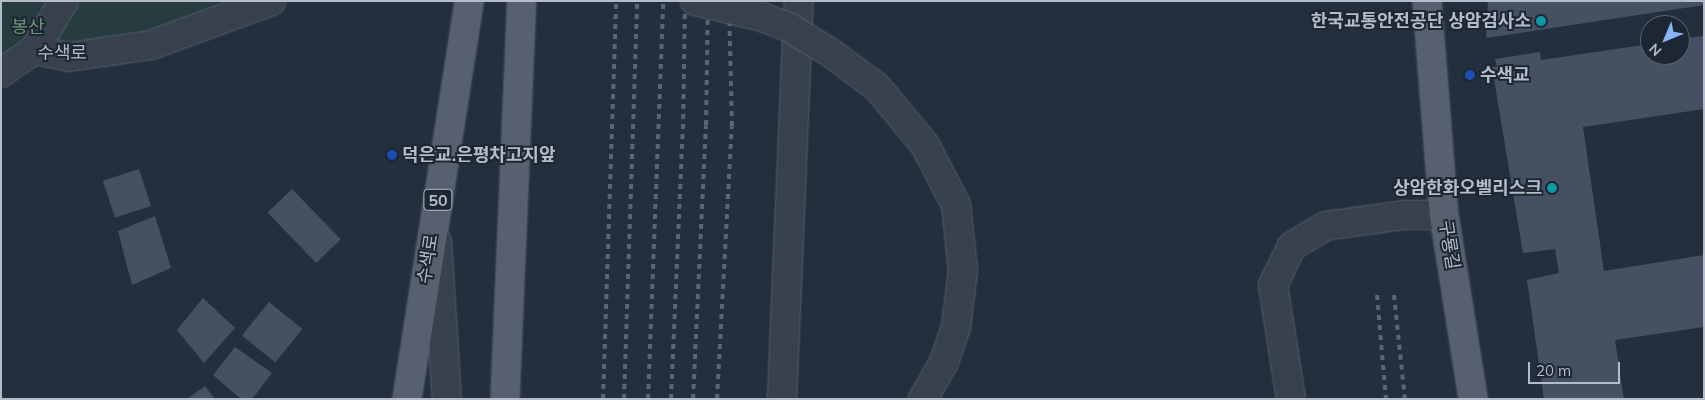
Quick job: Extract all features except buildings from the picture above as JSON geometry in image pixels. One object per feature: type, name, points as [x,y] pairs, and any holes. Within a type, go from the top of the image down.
[{"type":"main road","name":"수색로","points":[[407,399],[468,1]]},
{"type":"main road","points":[[505,399],[522,1]]},
{"type":"main road","name":"구룡길","points":[[1427,1],[1444,215],[1473,399]]},
{"type":"street","points":[[34,50],[64,1]]},
{"type":"street","name":"수색로","points":[[1,73],[34,50],[70,57],[151,45],[271,1]]},
{"type":"street","points":[[695,1],[762,17],[790,28],[807,38],[877,87],[925,145],[956,205],[963,270],[956,327],[944,362],[923,399]]},
{"type":"street","points":[[782,399],[799,1]]},
{"type":"street","points":[[436,213],[446,399]]},
{"type":"street","points":[[1291,399],[1274,285],[1292,246],[1325,226],[1404,216],[1444,215]]},
{"type":"green space","name":"봉산","points":[[1,1],[228,1],[136,37],[1,57]]},
{"type":"railway","points":[[603,399],[616,1]]},
{"type":"railway","points":[[624,399],[637,1]]},
{"type":"railway","points":[[648,399],[663,1]]},
{"type":"railway","points":[[671,399],[683,129],[685,1]]},
{"type":"railway","points":[[693,399],[706,125],[708,1]]},
{"type":"railway","points":[[717,399],[732,126],[729,1]]},
{"type":"railway","points":[[1377,295],[1386,399]]},
{"type":"railway","points":[[1394,295],[1405,399]]},
{"type":"place","name":"한국교통안전공단 상암검사소","points":[[1541,21]]},
{"type":"place","name":"수색교","points":[[1470,75]]},
{"type":"place","name":"덕은교.은평차고지앞","points":[[392,155]]},
{"type":"place","name":"상암한화오벨리스크","points":[[1552,188]]}]
